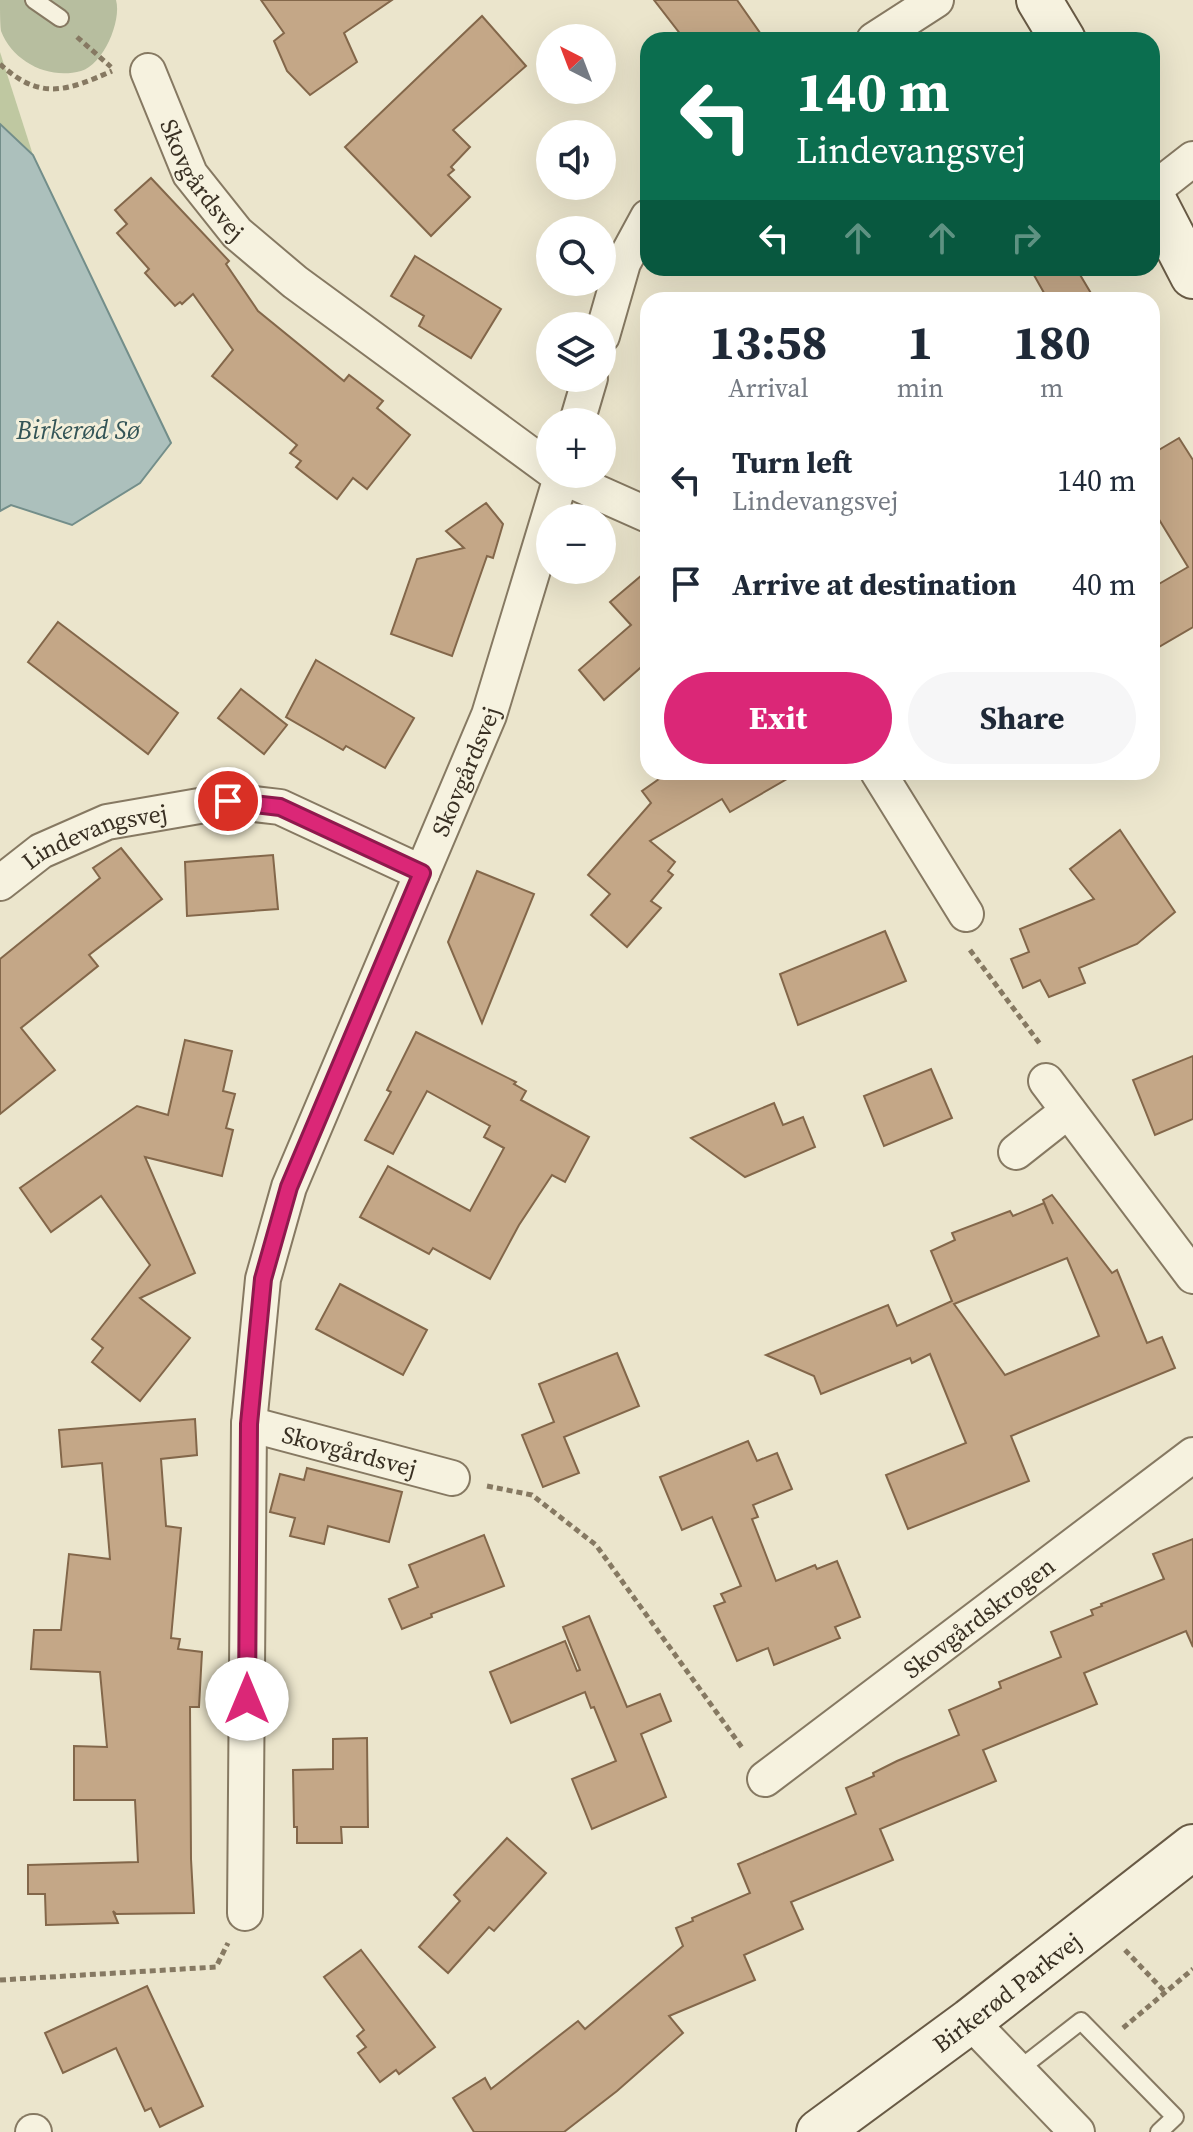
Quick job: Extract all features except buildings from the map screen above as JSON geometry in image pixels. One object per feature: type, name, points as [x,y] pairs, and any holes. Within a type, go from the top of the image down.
[{"type":"street","points":[[886,32],[936,0]]},
{"type":"street","points":[[1039,0],[1058,32]]},
{"type":"street","name":"Skovgårdsvej","points":[[132,70],[190,174],[237,233],[295,282],[536,459]]},
{"type":"street","points":[[1160,185],[1193,159]]},
{"type":"street","points":[[1160,212],[1193,276]]},
{"type":"street","points":[[609,312],[623,263],[640,232]]},
{"type":"street","name":"Skovgårdsvej","points":[[245,1913],[249,1424],[263,1279],[289,1187],[489,715],[553,488]]},
{"type":"street","points":[[588,488],[640,511]]},
{"type":"street","points":[[883,780],[966,914]]},
{"type":"street","name":"Lindevangsvej","points":[[0,883],[41,851],[107,822],[228,801],[280,807],[422,873]]},
{"type":"street","points":[[1046,1081],[1193,1276]]},
{"type":"street","points":[[1016,1152],[1068,1111]]},
{"type":"street","name":"Skovgårdsvej","points":[[249,1424],[452,1478]]},
{"type":"street","name":"Skovgårdskrogen","points":[[765,1779],[1193,1455]]},
{"type":"street","name":"Birkerød Parkvej","points":[[819,2132],[970,2021],[1193,1847]]},
{"type":"street","points":[[970,2021],[1077,2132]]},
{"type":"lane","points":[[34,0],[60,18]]},
{"type":"lane","points":[[1018,2070],[1081,2021],[1175,2117],[1159,2132]]},
{"type":"path","points":[[60,18],[81,41],[132,70]]},
{"type":"path","points":[[0,64],[11,75],[41,90],[73,88],[132,70]]},
{"type":"path","points":[[966,914],[966,944],[1051,1059],[1046,1081]]},
{"type":"path","points":[[452,1478],[532,1495],[596,1545],[765,1779]]},
{"type":"path","points":[[0,1980],[216,1967],[245,1913]]},
{"type":"path","points":[[1098,1921],[1165,1992]]},
{"type":"path","points":[[1104,2044],[1193,1969]]},
{"type":"green space","points":[[0,0],[116,0],[116,19],[109,41],[97,60],[81,71],[57,73],[34,66],[14,52],[1,31]]},
{"type":"green space","points":[[0,52],[33,155],[0,124]]},
{"type":"water","name":"Birkerød Sø","points":[[0,124],[33,155],[171,443],[140,483],[72,525],[11,505],[0,511]]},
{"type":"route","points":[[228,801],[280,807],[422,873],[289,1187],[263,1279],[249,1424],[247,1699]]}]
